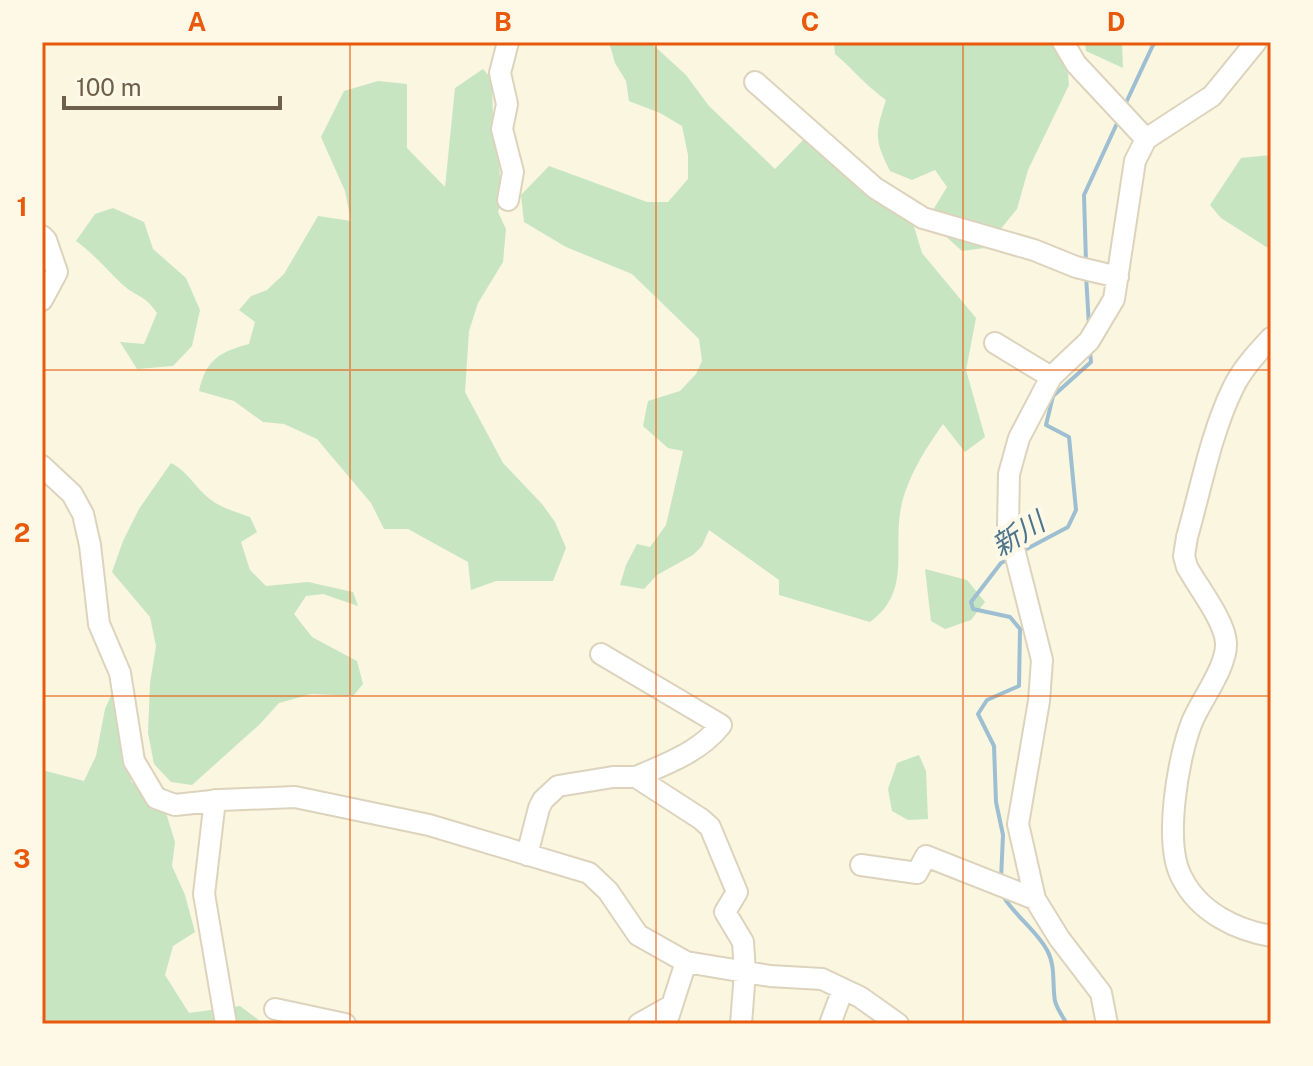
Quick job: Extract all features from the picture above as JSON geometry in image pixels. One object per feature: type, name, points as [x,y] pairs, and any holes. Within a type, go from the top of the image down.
[{"type":"street","points":[[508,42],[500,73],[507,104],[502,129],[513,172],[508,200]]},
{"type":"street","points":[[1063,42],[1076,64],[1146,139]]},
{"type":"street","points":[[1107,1024],[1101,993],[1059,938],[1035,899],[1018,824],[1039,701],[1042,660],[1008,525],[1009,474],[1019,438],[1051,377],[1089,341],[1114,299],[1109,275],[1135,161],[1146,139],[1212,96],[1256,42]]},
{"type":"street","points":[[755,82],[875,188],[923,218],[1109,275]]},
{"type":"street","points":[[42,236],[57,272],[42,300]]},
{"type":"street","points":[[1271,338],[1252,358],[1234,386],[1187,537],[1184,556],[1187,567],[1223,630],[1226,645],[1220,666],[1192,722],[1182,754],[1175,795],[1174,843],[1176,864],[1182,879],[1196,896],[1232,926],[1271,936]]},
{"type":"street","points":[[995,343],[1051,377]]},
{"type":"street","points":[[42,466],[72,494],[83,514],[90,545],[99,624],[120,673],[134,761],[156,798],[175,805],[295,797],[429,825],[589,873],[608,891],[638,935],[686,962],[745,972],[822,979],[860,997],[898,1024]]},
{"type":"street","points":[[527,855],[539,808],[558,786],[613,777],[636,777],[681,757],[712,736],[721,725],[601,654]]},
{"type":"street","points":[[636,777],[710,827],[737,892],[725,912],[743,942],[745,972],[741,1024]]},
{"type":"street","points":[[215,800],[204,894],[226,1024]]},
{"type":"street","points":[[861,865],[917,873],[926,856],[1035,899]]},
{"type":"street","points":[[639,1024],[669,1015],[686,962]]},
{"type":"street","points":[[830,1024],[843,989]]},
{"type":"street","points":[[275,1009],[345,1024]]},
{"type":"green space","points":[[609,42],[650,42],[686,75],[709,106],[775,169],[805,138],[912,220],[922,253],[976,318],[966,370],[985,437],[965,452],[943,424],[929,445],[911,478],[900,513],[898,572],[891,598],[883,611],[870,622],[779,595],[779,580],[709,530],[702,546],[693,555],[657,575],[644,589],[620,585],[637,544],[650,547],[666,525],[683,451],[668,448],[643,426],[648,401],[680,391],[696,374],[702,361],[699,339],[632,274],[566,247],[524,222],[521,195],[549,166],[647,202],[668,202],[688,179],[688,155],[682,126],[629,101],[626,81],[615,63]]},
{"type":"green space","points":[[834,42],[1054,42],[1067,62],[1069,85],[1028,170],[1017,209],[985,248],[962,251],[943,234],[933,210],[947,187],[935,170],[912,180],[890,171],[878,136],[886,100],[835,54]]},
{"type":"green space","points":[[1085,42],[1122,42],[1123,68],[1086,51]]},
{"type":"green space","points":[[483,69],[492,79],[493,120],[499,155],[501,203],[498,212],[506,229],[503,262],[478,303],[469,331],[465,392],[503,463],[542,504],[555,522],[566,548],[553,581],[496,581],[471,590],[468,562],[408,529],[384,529],[371,503],[317,439],[284,424],[263,422],[234,401],[199,391],[215,359],[249,344],[255,322],[239,310],[251,296],[267,290],[284,274],[318,216],[351,221],[345,191],[321,137],[344,91],[378,81],[407,84],[407,148],[445,187],[455,88]]},
{"type":"green space","points":[[1271,155],[1271,250],[1221,218],[1210,205],[1241,158]]},
{"type":"green space","points":[[113,208],[144,222],[153,249],[186,278],[200,310],[192,346],[173,366],[137,369],[120,342],[144,344],[157,313],[76,241],[95,214]]},
{"type":"green space","points":[[171,463],[214,502],[250,517],[257,532],[241,542],[250,570],[266,586],[308,582],[353,592],[358,606],[323,594],[306,596],[294,614],[312,637],[357,661],[363,684],[353,696],[311,694],[279,703],[192,785],[171,782],[154,764],[148,733],[150,683],[156,646],[150,617],[112,572],[139,509]]},
{"type":"green space","points":[[925,569],[967,580],[985,602],[971,620],[945,629],[931,621]]},
{"type":"green space","points":[[113,691],[128,744],[131,781],[147,798],[163,803],[175,842],[172,866],[185,895],[195,932],[173,946],[165,975],[189,1013],[240,1006],[264,1024],[42,1024],[42,770],[84,781],[96,756],[105,709]]},
{"type":"green space","points":[[919,755],[926,771],[928,819],[908,820],[892,811],[888,789],[897,763]]},
{"type":"waterway","name":"新川","points":[[1124,107],[1157,42]]},
{"type":"waterway","name":"新川","points":[[1086,262],[1084,195],[1119,119]]},
{"type":"waterway","name":"新川","points":[[1086,275],[1089,326]]},
{"type":"waterway","name":"新川","points":[[1021,552],[1068,527],[1076,510],[1069,437],[1046,425],[1053,396],[1091,362],[1090,351]]},
{"type":"waterway","name":"新川","points":[[1001,879],[1003,835],[996,802],[994,746],[978,714],[987,700],[1019,686],[1020,629],[1010,617],[973,609],[971,602],[1001,563],[1010,558]]},
{"type":"waterway","name":"新川","points":[[1003,896],[1047,950],[1053,969],[1055,1001],[1067,1024]]}]
